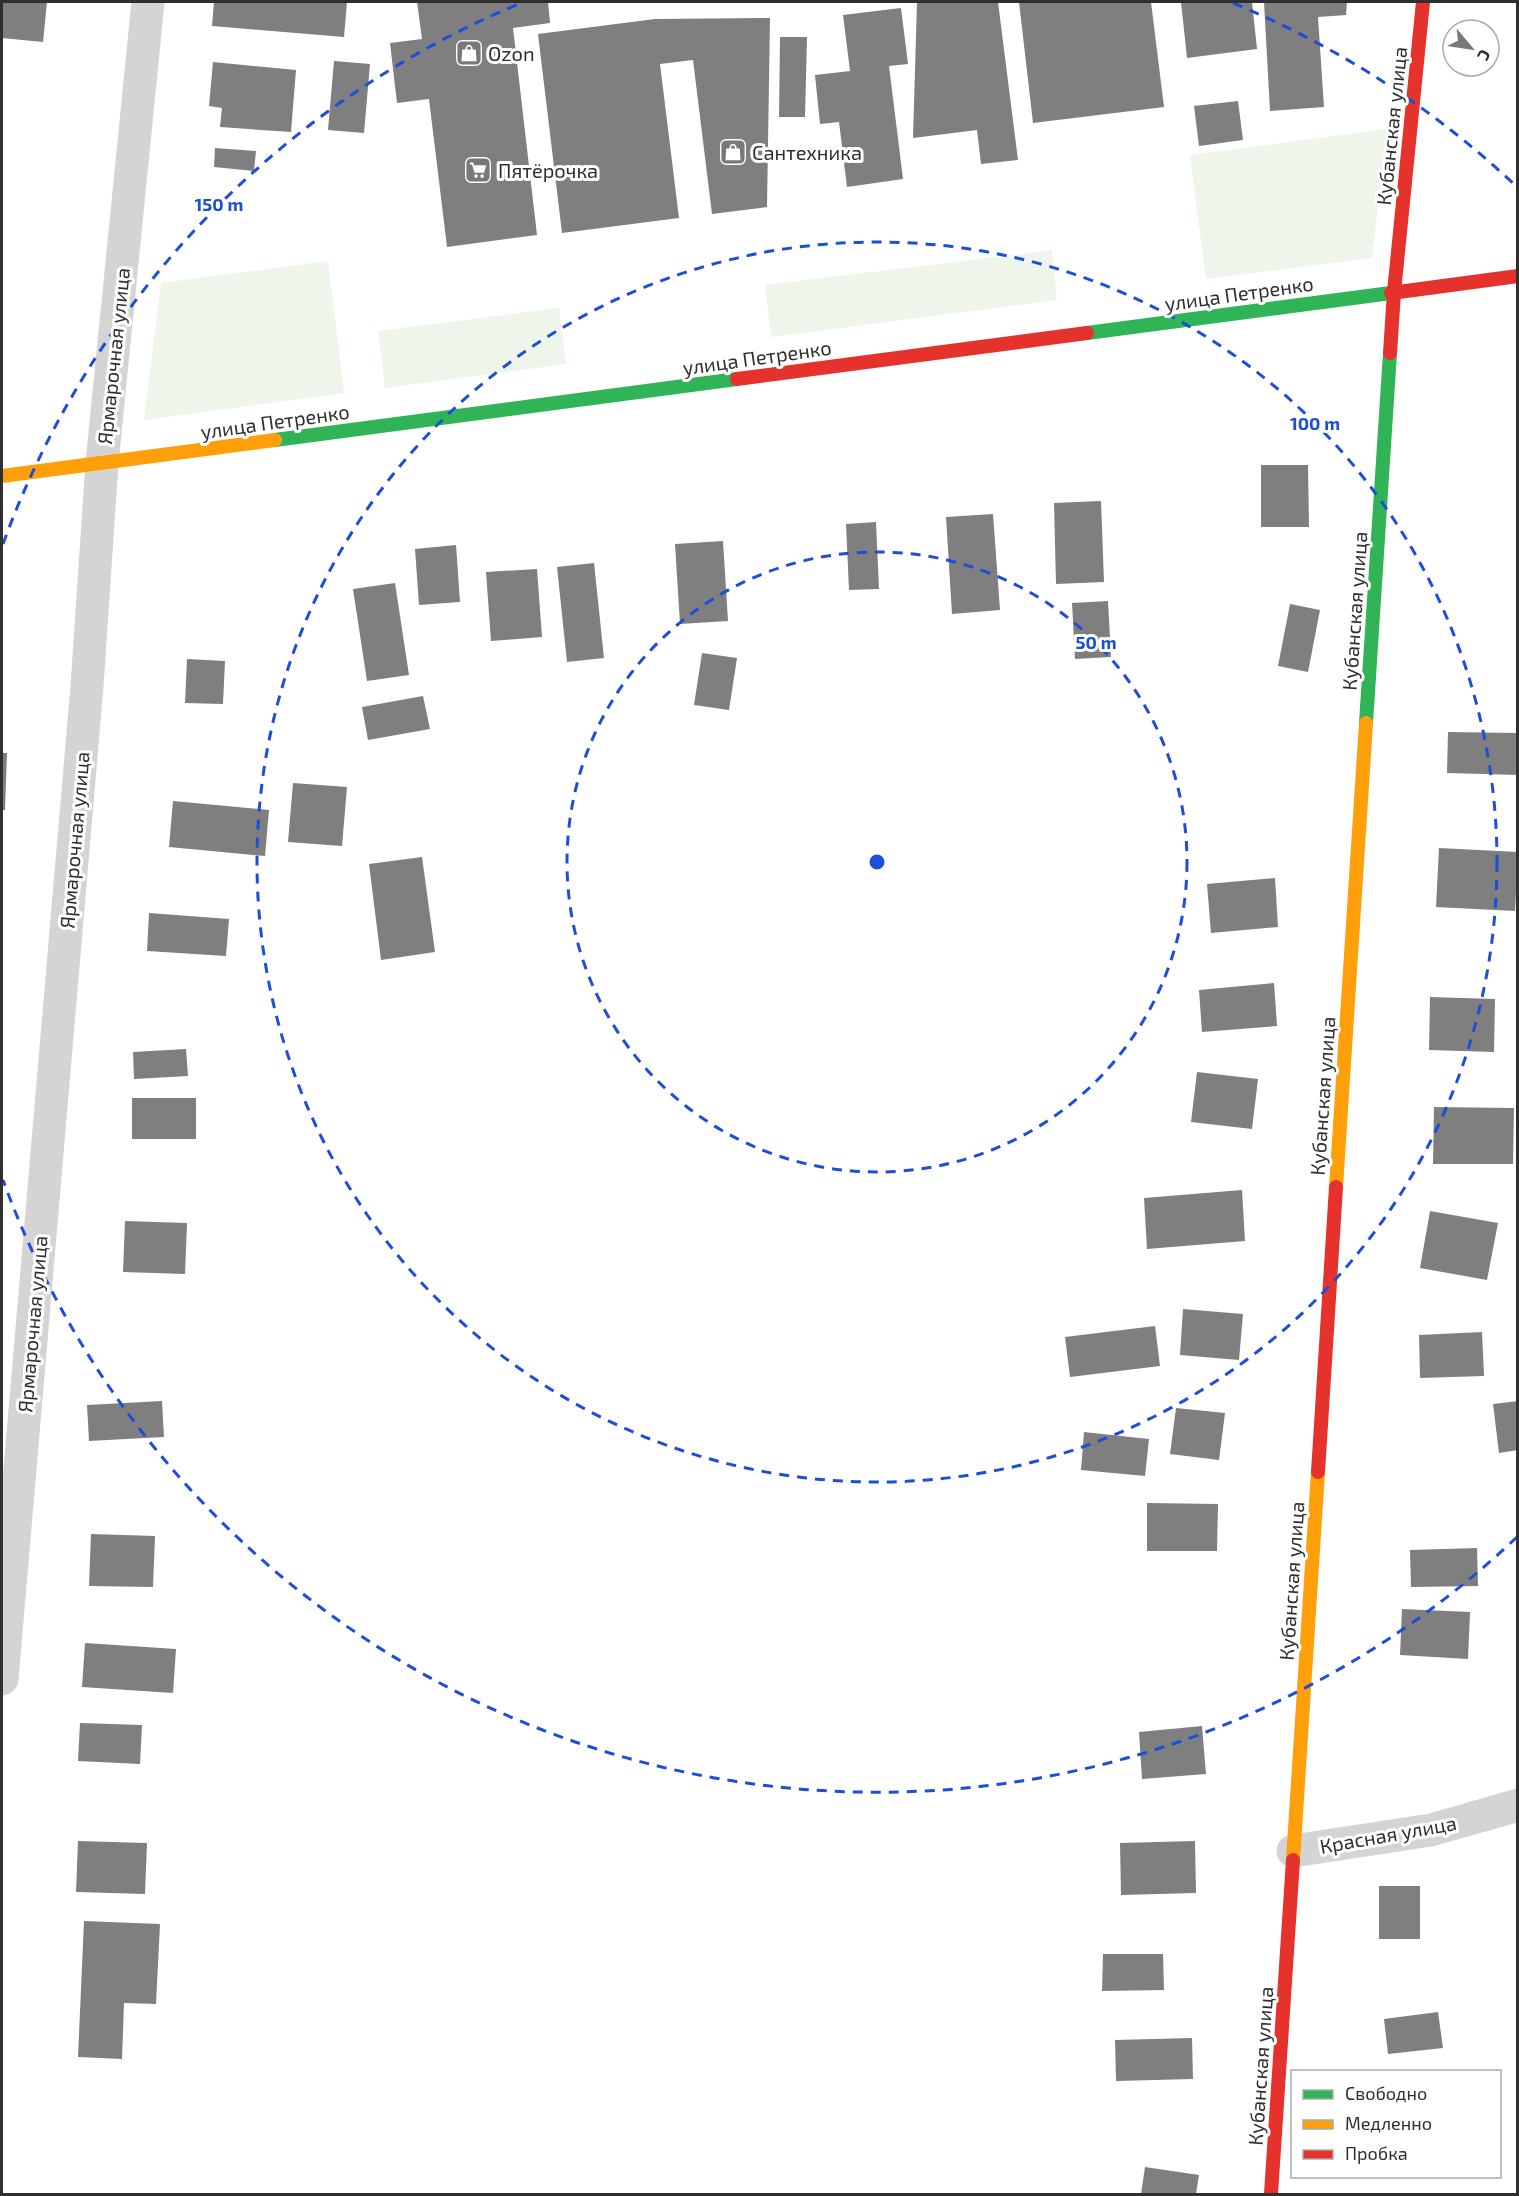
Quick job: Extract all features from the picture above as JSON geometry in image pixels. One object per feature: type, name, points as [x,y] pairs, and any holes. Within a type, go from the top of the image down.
[{"type":"street","name":"Ярмарочная улица","points":[[2,1679],[86,697],[102,464],[148,2]]},
{"type":"street","name":"Кубанская улица","points":[[1271,2194],[1394,292],[1423,2]]},
{"type":"street","name":"улица Петренко","points":[[2,476],[1518,276]]},
{"type":"street","name":"Красная улица","points":[[1293,1851],[1431,1830],[1518,1804]]},
{"type":"shaded area","points":[[1387,129],[1372,258],[1206,279],[1190,155]]},
{"type":"shaded area","points":[[1052,250],[1057,300],[771,337],[765,285]]},
{"type":"shaded area","points":[[328,261],[344,393],[144,420],[161,283]]},
{"type":"shaded area","points":[[559,308],[566,364],[385,388],[378,331]]},
{"type":"building","points":[[2,2],[47,2],[43,42],[2,38]]},
{"type":"building","points":[[214,2],[347,2],[344,37],[212,26]]},
{"type":"building","points":[[417,2],[548,2],[550,23],[513,28],[537,235],[447,247],[429,99],[397,103],[390,43],[422,39]]},
{"type":"building","points":[[917,2],[998,2],[1018,160],[981,164],[977,130],[913,138]]},
{"type":"building","points":[[1019,2],[1151,2],[1164,107],[1033,123]]},
{"type":"building","points":[[1181,2],[1252,2],[1257,49],[1187,58]]},
{"type":"building","points":[[1264,2],[1347,2],[1346,15],[1318,17],[1324,107],[1270,111]]},
{"type":"building","points":[[901,8],[908,64],[889,66],[903,179],[847,187],[839,122],[820,124],[815,75],[850,71],[843,15]]},
{"type":"building","points":[[770,18],[767,207],[712,214],[693,60],[660,64],[679,218],[562,233],[538,34],[655,19]]},
{"type":"building","points":[[780,37],[807,37],[805,117],[779,117]]},
{"type":"building","points":[[334,61],[370,64],[364,133],[328,130]]},
{"type":"building","points":[[213,62],[296,70],[291,132],[220,127],[222,108],[209,106]]},
{"type":"building","points":[[1238,101],[1243,140],[1199,146],[1194,106]]},
{"type":"building","points":[[215,148],[256,151],[254,171],[214,167]]},
{"type":"building","points":[[1261,465],[1308,465],[1309,527],[1261,527]]},
{"type":"building","points":[[1101,501],[1104,582],[1056,584],[1054,503]]},
{"type":"building","points":[[993,514],[1000,610],[952,614],[946,517]]},
{"type":"building","points":[[876,522],[879,589],[849,590],[846,524]]},
{"type":"building","points":[[723,541],[728,621],[680,624],[675,544]]},
{"type":"building","points":[[456,545],[460,602],[419,605],[415,549]]},
{"type":"building","points":[[594,563],[604,658],[567,662],[557,567]]},
{"type":"building","points":[[537,569],[542,637],[491,641],[486,572]]},
{"type":"building","points":[[395,583],[409,675],[367,681],[353,589]]},
{"type":"building","points":[[1108,601],[1111,657],[1075,659],[1072,603]]},
{"type":"building","points":[[1290,604],[1320,610],[1308,672],[1278,666]]},
{"type":"building","points":[[702,653],[737,658],[729,710],[694,705]]},
{"type":"building","points":[[187,659],[225,661],[223,704],[185,703]]},
{"type":"building","points":[[423,696],[430,729],[368,740],[362,707]]},
{"type":"building","points":[[1448,732],[1518,733],[1518,775],[1447,773]]},
{"type":"building","points":[[2,753],[7,753],[5,810],[2,810]]},
{"type":"building","points":[[293,783],[347,787],[342,846],[288,842]]},
{"type":"building","points":[[173,801],[269,810],[265,856],[169,847]]},
{"type":"building","points":[[1439,848],[1518,852],[1515,911],[1436,907]]},
{"type":"building","points":[[422,857],[435,952],[381,960],[369,864]]},
{"type":"building","points":[[1275,878],[1278,927],[1211,933],[1207,884]]},
{"type":"building","points":[[149,913],[229,919],[226,956],[147,951]]},
{"type":"building","points":[[1274,983],[1277,1026],[1202,1032],[1199,990]]},
{"type":"building","points":[[1430,997],[1495,999],[1494,1052],[1429,1050]]},
{"type":"building","points":[[186,1049],[188,1076],[134,1079],[133,1052]]},
{"type":"building","points":[[1197,1072],[1258,1079],[1252,1129],[1191,1122]]},
{"type":"building","points":[[132,1098],[196,1098],[196,1139],[132,1139]]},
{"type":"building","points":[[1434,1107],[1514,1108],[1513,1164],[1433,1164]]},
{"type":"building","points":[[1242,1190],[1245,1241],[1147,1249],[1144,1198]]},
{"type":"building","points":[[1430,1211],[1498,1223],[1487,1280],[1420,1268]]},
{"type":"building","points":[[125,1221],[187,1223],[185,1274],[123,1272]]},
{"type":"building","points":[[1183,1309],[1243,1314],[1239,1360],[1180,1355]]},
{"type":"building","points":[[1155,1326],[1160,1366],[1070,1377],[1065,1337]]},
{"type":"building","points":[[1482,1332],[1484,1376],[1420,1378],[1419,1335]]},
{"type":"building","points":[[162,1401],[164,1437],[89,1441],[87,1405]]},
{"type":"building","points":[[1518,1401],[1518,1450],[1499,1453],[1493,1404]]},
{"type":"building","points":[[1176,1408],[1225,1413],[1219,1460],[1170,1454]]},
{"type":"building","points":[[1084,1432],[1149,1439],[1145,1476],[1081,1470]]},
{"type":"building","points":[[1147,1503],[1218,1504],[1217,1551],[1147,1551]]},
{"type":"building","points":[[91,1534],[155,1536],[153,1587],[89,1586]]},
{"type":"building","points":[[1477,1548],[1478,1586],[1411,1587],[1410,1550]]},
{"type":"building","points":[[1402,1609],[1470,1612],[1468,1659],[1400,1655]]},
{"type":"building","points":[[85,1643],[176,1649],[173,1693],[82,1687]]},
{"type":"building","points":[[80,1723],[142,1725],[140,1764],[78,1761]]},
{"type":"building","points":[[1202,1726],[1206,1774],[1142,1779],[1139,1732]]},
{"type":"building","points":[[78,1841],[147,1843],[145,1894],[76,1892]]},
{"type":"building","points":[[1195,1841],[1196,1893],[1121,1895],[1120,1843]]},
{"type":"building","points":[[1379,1886],[1420,1886],[1420,1939],[1379,1939]]},
{"type":"building","points":[[84,1921],[160,1924],[156,2004],[124,2003],[122,2059],[78,2057]]},
{"type":"building","points":[[1103,1954],[1163,1954],[1164,1990],[1102,1991]]},
{"type":"building","points":[[1438,2012],[1443,2048],[1388,2054],[1384,2019]]},
{"type":"building","points":[[1192,2038],[1193,2079],[1116,2081],[1115,2040]]},
{"type":"building","points":[[1145,2167],[1199,2175],[1196,2194],[1141,2194]]},
{"type":"traffic: fast","points":[[1087,333],[1391,293]]},
{"type":"traffic: fast","points":[[1366,723],[1390,353]]},
{"type":"traffic: fast","points":[[275,440],[737,379]]},
{"type":"traffic: slow","points":[[2,476],[275,440]]},
{"type":"traffic: slow","points":[[1336,1187],[1366,723]]},
{"type":"traffic: slow","points":[[1293,1860],[1318,1472]]},
{"type":"traffic: jam","points":[[1390,353],[1423,2]]},
{"type":"traffic: jam","points":[[1391,293],[1518,276]]},
{"type":"traffic: jam","points":[[737,379],[1087,333]]},
{"type":"traffic: jam","points":[[1318,1472],[1336,1187]]},
{"type":"traffic: jam","points":[[1271,2194],[1293,1860]]},
{"type":"place","name":"Ozon","points":[[469,53]]},
{"type":"place","name":"Сантехника","points":[[733,152]]},
{"type":"place","name":"Пятёрочка","points":[[478,170]]}]
